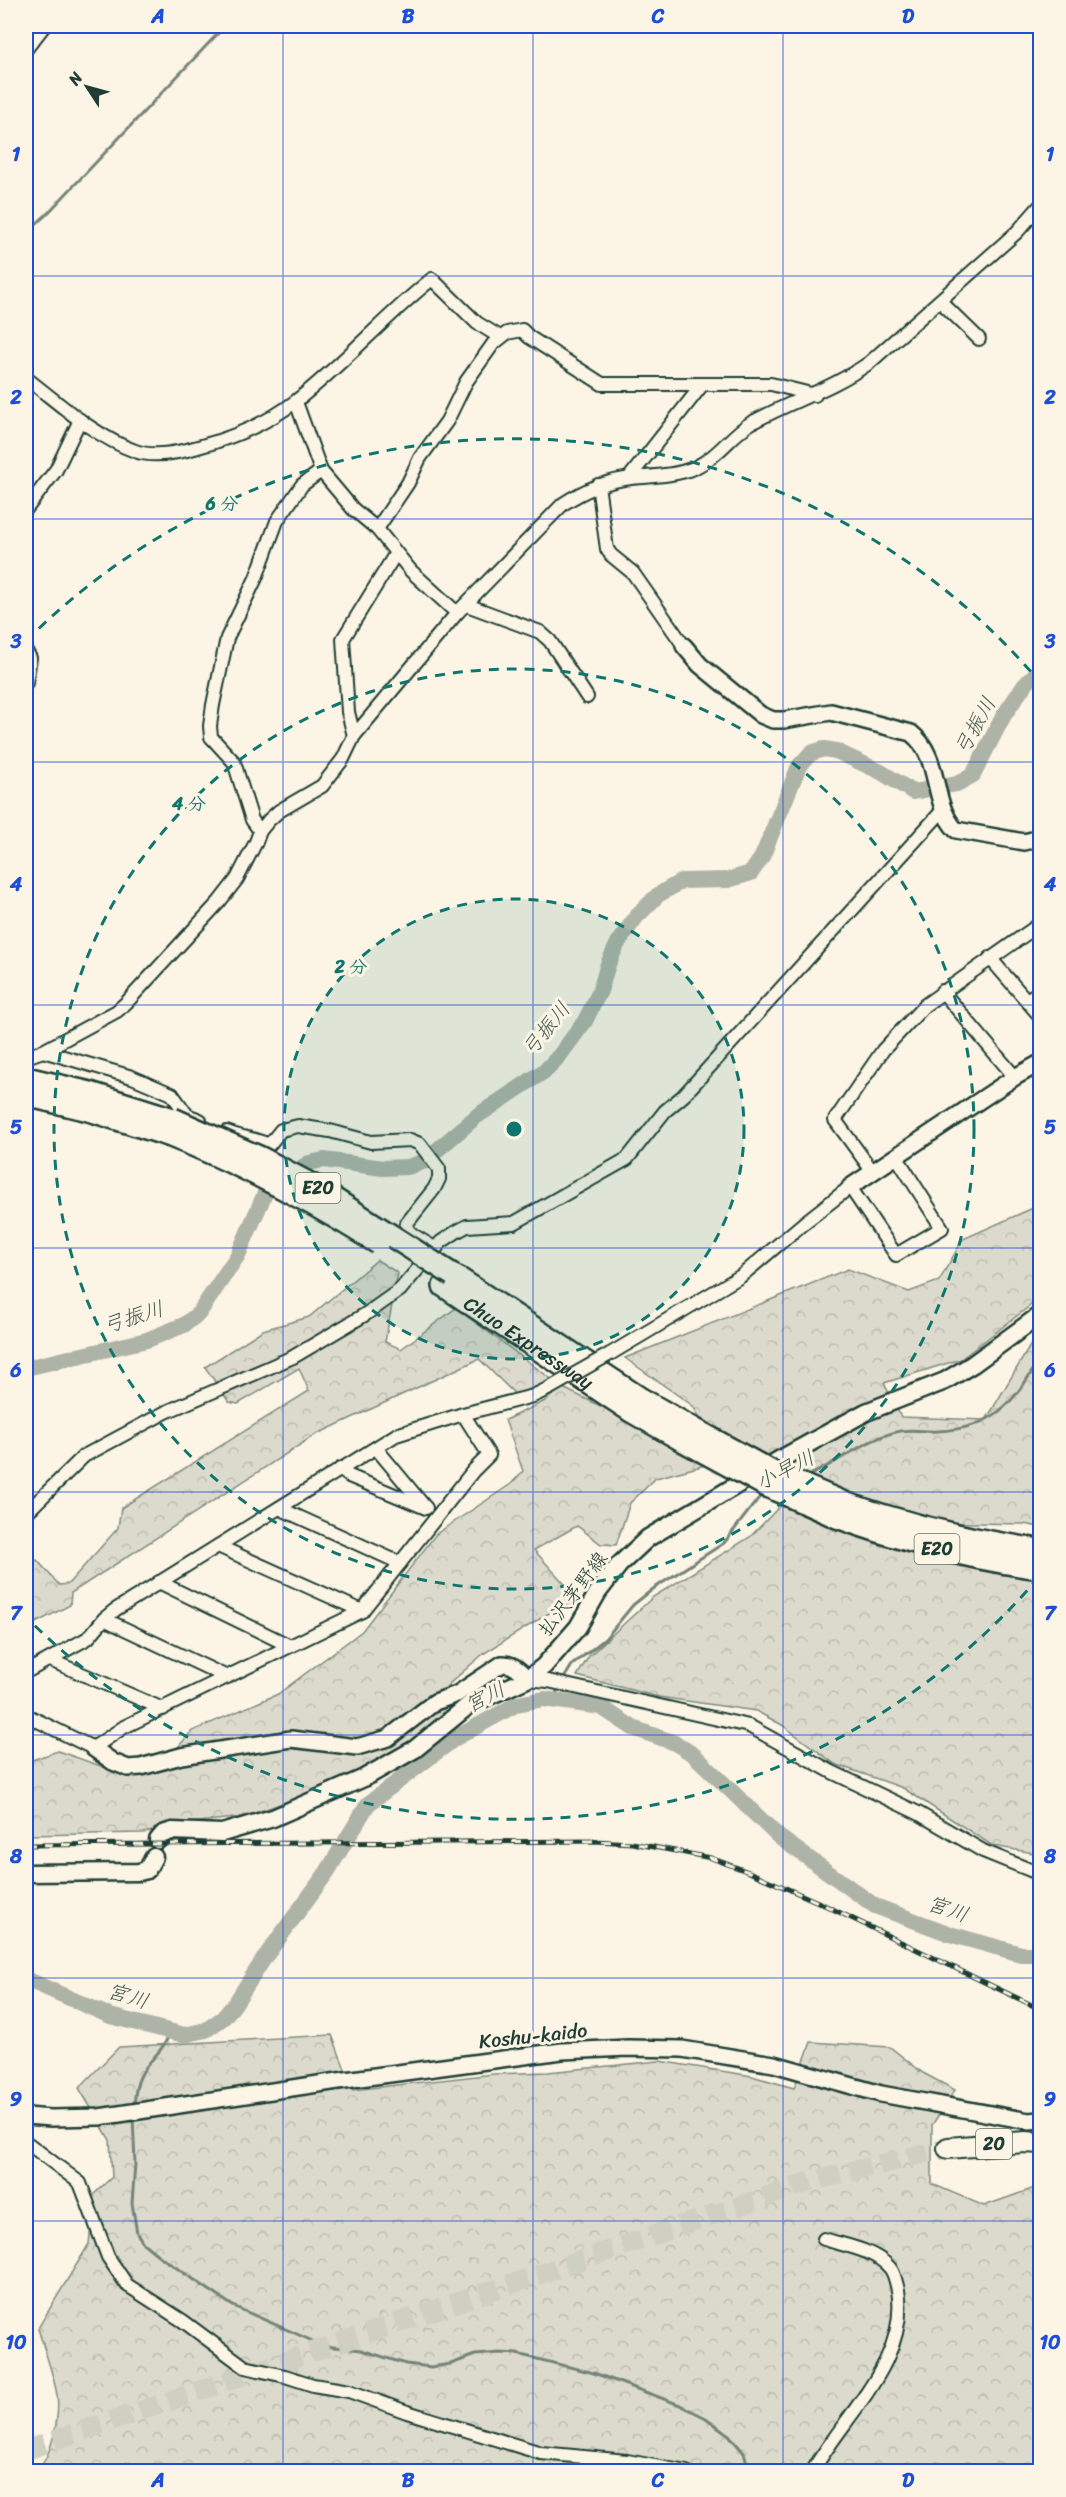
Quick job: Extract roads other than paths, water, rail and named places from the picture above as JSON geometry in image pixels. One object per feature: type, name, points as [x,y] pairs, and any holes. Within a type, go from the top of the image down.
[{"type":"highway","name":"Chuo Expressway","points":[[26,1078],[90,1093],[171,1127],[304,1199],[448,1280],[631,1411],[772,1472],[840,1510],[918,1544],[962,1555],[1041,1568]]},
{"type":"highway","name":"Chuo Expressway","points":[[26,1095],[99,1113],[171,1127]]},
{"type":"highway","name":"Chuo Expressway","points":[[840,1510],[882,1516],[966,1538],[1041,1550]]},
{"type":"highway","name":"20","points":[[948,2148],[1025,2142],[1041,2143]]},
{"type":"main road","name":"払沢茅野線","points":[[158,1840],[163,1834],[172,1831],[222,1833],[248,1827],[316,1801],[364,1778],[415,1749],[469,1705],[527,1679],[544,1666],[578,1627],[598,1592],[619,1565],[648,1538],[777,1461],[866,1412],[945,1381],[973,1364],[1041,1315]]},
{"type":"main road","points":[[26,1873],[140,1872],[147,1870],[154,1857]]},
{"type":"street","points":[[26,49],[44,26]]},
{"type":"street","points":[[31,1054],[117,1011],[127,1002],[219,902],[237,879],[260,831],[279,811],[322,786],[343,759],[354,736],[462,609],[563,504],[598,485],[629,478],[664,476],[693,468],[717,454],[749,424],[847,379],[869,363],[940,301],[1017,232],[1041,206]]},
{"type":"street","points":[[26,378],[104,437],[136,452],[154,455],[182,452],[218,442],[245,431],[296,402],[432,279],[477,323],[500,337]]},
{"type":"street","points":[[940,301],[979,339]]},
{"type":"street","points":[[377,529],[408,483],[420,458],[447,421],[466,382],[500,337],[522,330],[529,337],[602,384],[771,384],[815,395]]},
{"type":"street","points":[[629,478],[702,385]]},
{"type":"street","points":[[296,402],[321,471],[353,509],[377,529],[411,571],[462,609],[540,632],[550,641],[587,697]]},
{"type":"street","points":[[26,509],[56,470],[80,420]]},
{"type":"street","points":[[260,831],[252,820],[234,762],[211,737],[213,705],[227,638],[256,578],[277,521],[302,485],[321,471]]},
{"type":"street","points":[[598,485],[607,549],[611,555],[633,573],[700,665],[762,715],[773,720],[831,712],[911,733],[922,741],[929,752],[943,810],[956,830],[1024,842],[1041,838]]},
{"type":"street","points":[[354,736],[348,712],[343,639],[396,553]]},
{"type":"street","points":[[26,651],[30,658],[26,683]]},
{"type":"street","points":[[26,1514],[84,1456],[166,1412],[293,1357],[366,1314],[400,1290],[441,1242],[467,1226],[514,1223],[627,1159],[665,1111],[683,1096],[943,810]]},
{"type":"street","points":[[873,1172],[835,1120],[883,1050],[925,1005],[1041,924]]},
{"type":"street","points":[[990,958],[1041,1016]]},
{"type":"street","points":[[942,991],[1015,1077]]},
{"type":"street","points":[[1027,1000],[1041,991]]},
{"type":"street","points":[[31,1054],[142,1081],[172,1094],[188,1115],[239,1137],[252,1137],[268,1145],[281,1130],[298,1126],[330,1131],[371,1142],[410,1140],[420,1144],[438,1169],[439,1179],[434,1189],[407,1223],[406,1228],[436,1249]]},
{"type":"street","points":[[26,1672],[87,1638],[104,1619],[159,1582],[396,1435],[532,1396],[550,1388],[741,1276],[850,1187],[1015,1077],[1041,1063]]},
{"type":"street","points":[[850,1187],[896,1255],[942,1228],[896,1156]]},
{"type":"street","points":[[93,1748],[124,1727],[362,1611],[473,1471],[489,1455],[463,1414]]},
{"type":"street","points":[[376,1448],[426,1508]]},
{"type":"street","points":[[340,1469],[349,1476],[438,1515]]},
{"type":"street","points":[[279,1508],[400,1563]]},
{"type":"street","points":[[218,1546],[362,1611]]},
{"type":"street","points":[[159,1582],[290,1646]]},
{"type":"street","points":[[104,1619],[227,1677]]},
{"type":"street","points":[[50,1660],[163,1709]]},
{"type":"street","points":[[27,1717],[93,1748],[113,1762],[128,1768],[141,1767],[181,1756],[291,1739],[357,1747],[388,1738],[435,1702],[457,1694],[502,1664],[508,1663],[521,1671],[527,1679],[749,1726],[832,1772],[918,1814],[983,1851],[1041,1874]]},
{"type":"street","name":"Koshu-kaido","points":[[26,2116],[51,2118],[99,2116],[562,2051],[628,2048],[682,2049],[763,2062],[881,2094],[1029,2121],[1041,2120]]},
{"type":"street","points":[[26,2142],[80,2183],[108,2257],[127,2285],[183,2321],[245,2367],[313,2385],[349,2391],[541,2453],[627,2461],[687,2472]]},
{"type":"street","points":[[812,2472],[878,2375],[898,2330],[900,2302],[896,2279],[890,2269],[873,2254],[824,2239]]},
{"type":"waterway","points":[[26,233],[47,214],[225,26]]},
{"type":"waterway","name":"弓振川","points":[[26,1368],[147,1340],[184,1325],[199,1313],[238,1255],[266,1191],[309,1163],[324,1160],[383,1168],[408,1167],[423,1162],[477,1116],[546,1070],[585,1021],[600,991],[608,964],[619,941],[637,916],[658,895],[682,881],[728,880],[751,873],[762,857],[799,766],[811,753],[824,749],[836,751],[881,772],[913,792],[957,784],[973,775],[1004,715],[1024,686],[1040,669]]},
{"type":"waterway","name":"小早川","points":[[806,1477],[861,1446],[896,1432],[957,1429],[987,1419],[1011,1400],[1040,1358]]},
{"type":"waterway","name":"小早川","points":[[562,1682],[572,1665],[605,1639],[633,1605],[653,1589],[724,1543],[758,1499],[767,1495]]},
{"type":"waterway","name":"小早川","points":[[553,1699],[559,1688]]},
{"type":"waterway","name":"宮川","points":[[26,1979],[110,2016],[184,2035],[206,2030],[223,2018],[234,2005],[265,1957],[327,1872],[368,1804],[454,1739],[517,1704],[544,1699],[601,1707],[633,1728],[675,1743],[694,1755],[779,1837],[875,1906],[953,1935],[1021,1954],[1040,1954]]},
{"type":"waterway","points":[[134,2106],[140,2077],[165,2044],[170,2032]]},
{"type":"waterway","points":[[133,2116],[135,2164],[132,2203],[137,2233],[143,2243],[159,2256],[233,2306],[324,2346],[361,2350],[406,2364],[431,2367],[451,2364],[475,2355],[500,2353],[517,2354],[594,2373],[680,2405],[706,2418],[729,2435],[744,2453],[750,2472]]},
{"type":"tunnel","points":[[26,2450],[812,2181],[948,2148]]},
{"type":"railway","points":[[26,1845],[595,1841],[632,1843],[711,1858],[749,1872],[818,1902],[1040,2009]]}]
